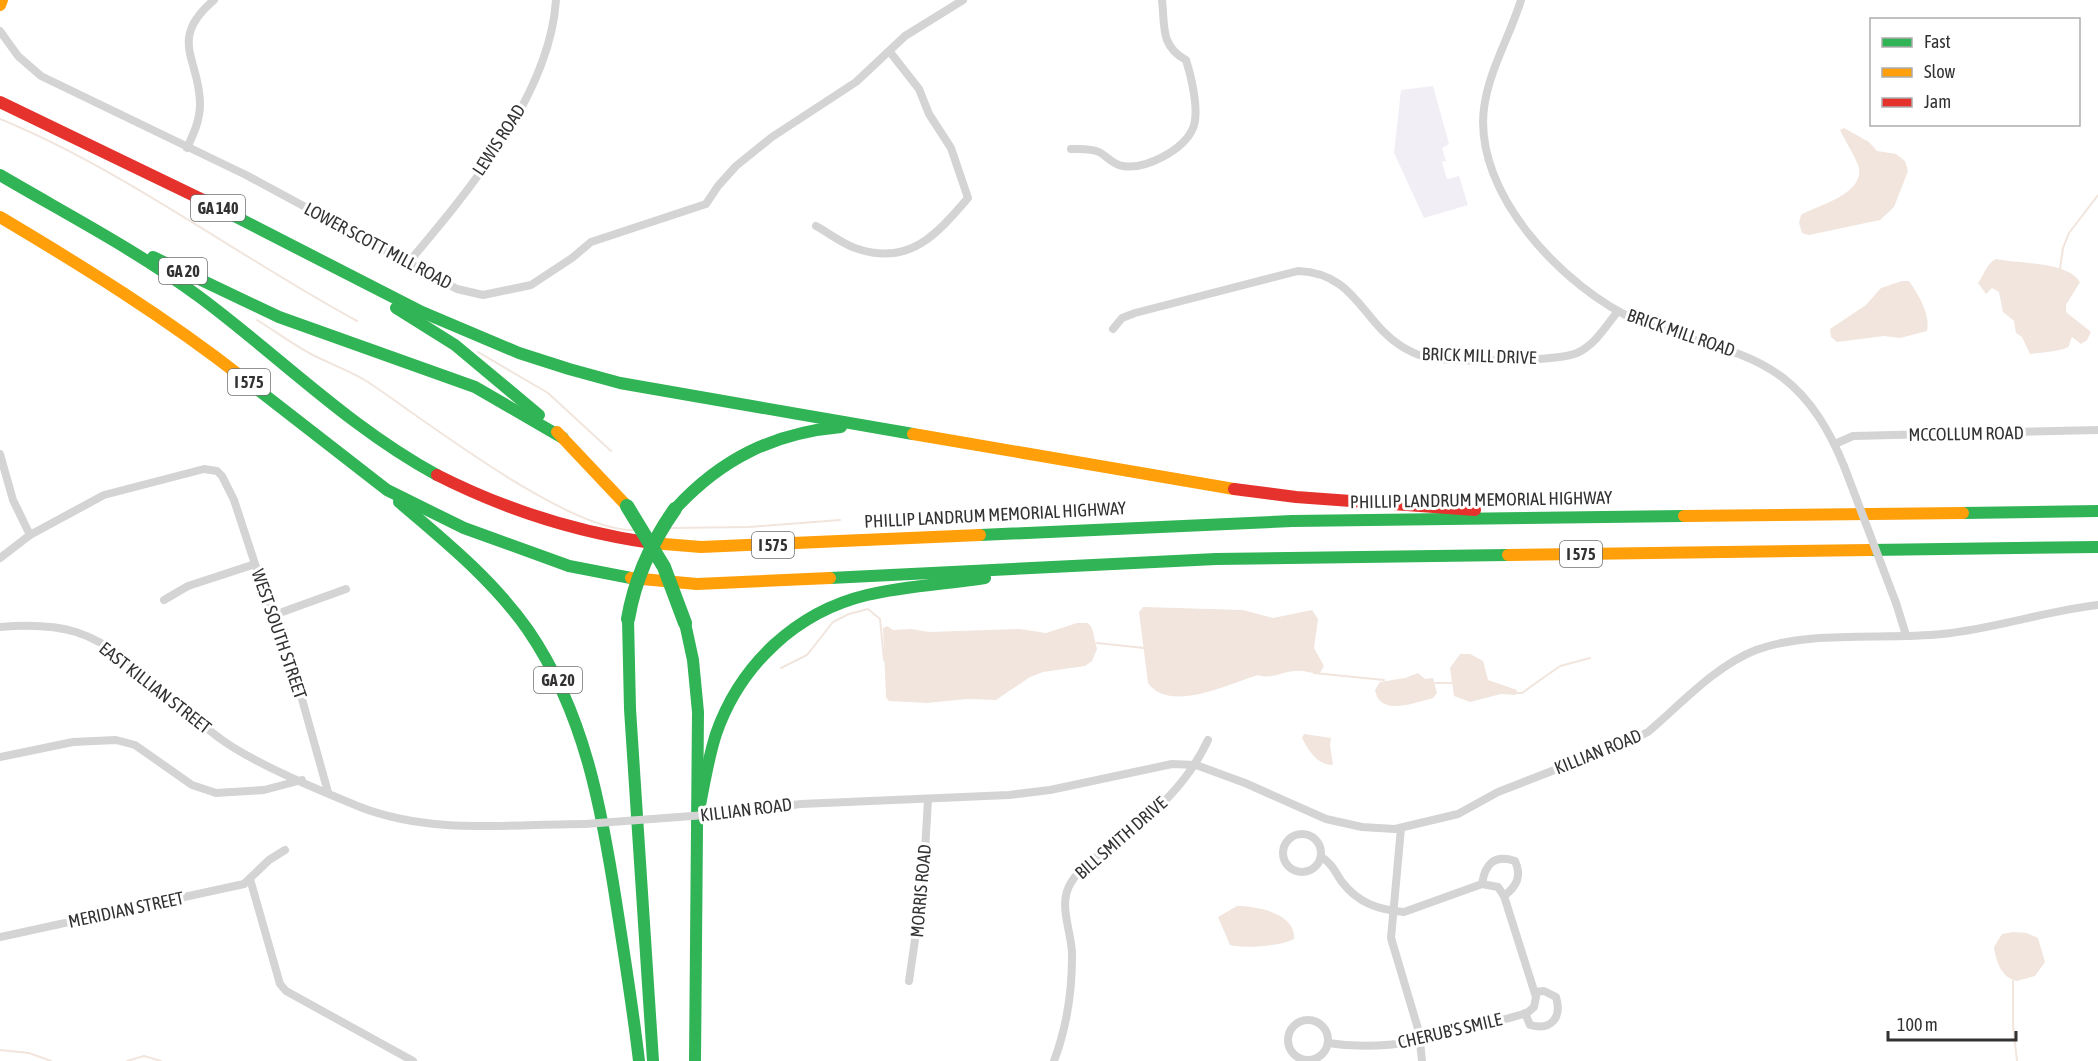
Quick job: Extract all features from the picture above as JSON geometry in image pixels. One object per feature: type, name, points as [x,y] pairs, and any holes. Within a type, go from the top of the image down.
[{"type":"main road","points":[[0,5],[2,0]]},
{"type":"main road","name":"GA 140","points":[[0,102],[108,153],[347,276],[454,345],[512,391],[563,438]]},
{"type":"main road","name":"PHILLIP LANDRUM MEMORIAL HIGHWAY","points":[[0,176],[177,281],[353,421],[416,464],[469,493],[518,514],[552,525],[620,541],[701,547],[1232,523],[2098,511]]},
{"type":"main road","name":"I 575","points":[[0,217],[107,280],[179,328],[387,490],[464,528],[517,549],[590,572],[656,582],[736,582],[1064,566],[1337,556],[2098,547]]},
{"type":"main road","name":"GA 20","points":[[86,226],[279,317],[475,387],[563,438],[627,506],[660,560],[685,623],[693,660],[698,712],[699,810],[695,1061]]},
{"type":"main road","points":[[347,276],[474,337],[564,369],[620,383],[1212,486],[1296,497],[1552,517]]},
{"type":"main road","points":[[653,1061],[630,709],[628,619],[634,588],[654,539],[675,510],[710,474],[752,447],[802,431],[864,426]]},
{"type":"main road","name":"GA 20","points":[[387,490],[462,556],[507,603],[543,653],[571,707],[583,735],[599,794],[639,1061]]},
{"type":"main road","points":[[699,810],[712,748],[730,700],[759,658],[796,626],[830,607],[867,595],[1064,566]]},
{"type":"street","points":[[187,148],[197,127],[200,102],[189,57],[189,37],[196,20],[214,0]]},
{"type":"street","name":"LEWIS ROAD","points":[[408,263],[461,197],[523,109],[543,55],[555,14],[556,0]]},
{"type":"street","name":"LOWER SCOTT MILL ROAD","points":[[0,31],[18,56],[41,76],[246,175],[457,289],[483,295],[531,285],[572,258],[591,242],[706,204],[736,166],[772,137],[856,82],[905,36],[963,0]]},
{"type":"street","points":[[1071,149],[1099,152],[1122,166],[1138,165],[1160,158],[1180,145],[1193,128],[1194,102],[1191,76],[1186,60],[1173,53],[1167,44],[1162,0]]},
{"type":"street","name":"BRICK MILL ROAD","points":[[1521,0],[1492,75],[1484,106],[1486,142],[1495,177],[1507,203],[1548,255],[1580,285],[1618,311],[1651,326],[1727,348],[1771,370],[1797,392],[1827,428],[1835,444],[1906,635]]},
{"type":"street","points":[[816,226],[857,249],[896,255],[936,235],[968,198],[951,148],[929,114],[919,89],[890,52]]},
{"type":"street","name":"BRICK MILL DRIVE","points":[[1113,329],[1122,318],[1136,313],[1298,271],[1312,271],[1331,278],[1352,293],[1398,344],[1427,357],[1492,360],[1559,358],[1588,346],[1618,311]]},
{"type":"street","name":"MCCOLLUM ROAD","points":[[1835,444],[1853,436],[2098,430]]},
{"type":"street","points":[[0,454],[13,500],[30,535],[0,558]]},
{"type":"street","name":"WEST SOUTH STREET","points":[[30,535],[104,495],[204,469],[217,471],[234,500],[255,564],[294,666],[328,792]]},
{"type":"street","points":[[164,600],[188,586],[255,564]]},
{"type":"street","points":[[274,615],[346,589]]},
{"type":"street","name":"KILLIAN ROAD","points":[[302,780],[382,814],[421,823],[470,826],[585,824],[719,814],[801,804],[1009,795],[1050,790],[1162,766],[1196,765],[1245,783],[1326,819],[1362,827],[1401,828],[1458,814],[1498,792],[1648,732],[1725,668],[1756,650],[1789,642],[1960,632],[2098,605]]},
{"type":"street","name":"EAST KILLIAN STREET","points":[[0,627],[54,627],[77,632],[99,642],[225,742],[302,780]]},
{"type":"street","points":[[0,757],[73,742],[116,740],[135,745],[192,785],[216,794],[264,790],[302,780]]},
{"type":"street","points":[[1196,765],[1208,740]]},
{"type":"street","name":"BILL SMITH DRIVE","points":[[1054,1061],[1065,1024],[1071,980],[1073,955],[1066,908],[1071,881],[1086,866],[1145,820],[1178,788],[1196,765]]},
{"type":"street","name":"MORRIS ROAD","points":[[909,981],[924,885],[928,800]]},
{"type":"street","points":[[1401,828],[1391,938],[1419,1040],[1422,1061]]},
{"type":"street","points":[[1306,834],[1318,842],[1321,857],[1313,869],[1298,872],[1286,864],[1283,849],[1291,837],[1306,834]]},
{"type":"street","points":[[285,850],[269,860],[250,879],[280,984],[286,991],[413,1061]]},
{"type":"street","points":[[1321,857],[1330,861],[1343,883],[1356,897],[1370,906],[1392,911],[1404,912],[1482,884],[1498,887],[1504,896],[1535,992],[1544,991],[1556,997],[1559,1010],[1557,1019],[1551,1024],[1538,1027],[1530,1025],[1525,1013]]},
{"type":"street","points":[[1482,884],[1484,872],[1492,861],[1504,857],[1515,861],[1520,872],[1517,884],[1504,896]]},
{"type":"street","name":"MERIDIAN STREET","points":[[0,937],[244,884],[250,879]]},
{"type":"street","name":"CHERUB'S SMILE","points":[[1328,1043],[1384,1046],[1443,1037],[1525,1013],[1534,1007],[1535,992]]},
{"type":"street","points":[[1310,1019],[1326,1030],[1328,1043],[1322,1055],[1310,1060],[1296,1056],[1289,1046],[1288,1039],[1292,1027],[1303,1020],[1310,1019]]},
{"type":"shaded area","points":[[1433,86],[1449,144],[1442,148],[1446,161],[1442,162],[1447,179],[1459,176],[1468,205],[1424,218],[1394,153],[1401,90]]},
{"type":"shaded area","points":[[1844,128],[1869,142],[1877,151],[1896,154],[1905,161],[1908,171],[1894,207],[1880,220],[1809,235],[1802,233],[1799,223],[1801,215],[1847,192],[1858,177],[1858,165],[1840,130]]},
{"type":"shaded area","points":[[1996,259],[2042,264],[2065,270],[2074,275],[2080,282],[2066,305],[2066,312],[2091,332],[2087,340],[2081,344],[2072,337],[2067,348],[2030,354],[2022,337],[2016,333],[2014,321],[2003,312],[1999,292],[1992,288],[1986,294],[1978,283],[1988,266]]},
{"type":"shaded area","points":[[1909,281],[1920,298],[1927,318],[1927,331],[1900,338],[1884,336],[1837,342],[1831,337],[1830,329],[1866,305],[1881,288]]},
{"type":"shaded area","points":[[1143,607],[1243,610],[1273,618],[1312,610],[1318,619],[1314,648],[1324,666],[1320,673],[1291,671],[1273,676],[1258,675],[1201,694],[1171,696],[1158,692],[1148,683],[1139,612]]},
{"type":"shaded area","points":[[1077,623],[1088,623],[1092,628],[1097,649],[1092,661],[1085,666],[1043,672],[1030,677],[996,700],[967,699],[927,703],[889,701],[886,697],[883,628],[887,626],[893,630],[911,629],[929,632],[1020,629],[1046,633]]},
{"type":"shaded area","points":[[1460,654],[1470,654],[1483,661],[1488,680],[1517,690],[1516,695],[1501,694],[1470,702],[1454,696],[1450,668]]},
{"type":"shaded area","points":[[1418,673],[1425,679],[1433,678],[1437,693],[1433,698],[1407,705],[1390,706],[1378,698],[1375,690],[1380,682],[1405,678]]},
{"type":"shaded area","points":[[1304,734],[1331,738],[1333,765],[1322,763],[1314,756],[1302,738]]},
{"type":"shaded area","points":[[1237,906],[1264,910],[1282,917],[1293,930],[1294,939],[1263,946],[1230,945],[1218,917]]},
{"type":"shaded area","points":[[2027,933],[2038,938],[2045,962],[2035,976],[2017,981],[2003,973],[2000,968],[1994,947],[2002,934]]},
{"type":"waterway","points":[[0,119],[92,163],[357,321]]},
{"type":"waterway","points":[[2060,269],[2063,248],[2069,233],[2098,195]]},
{"type":"waterway","points":[[257,320],[318,358],[368,382],[460,446],[536,494],[573,513],[606,526],[634,530]]},
{"type":"waterway","points":[[478,352],[548,393],[611,451]]},
{"type":"waterway","points":[[669,528],[749,527],[840,520]]},
{"type":"waterway","points":[[781,668],[807,655],[833,622],[849,614],[868,609],[880,619],[884,660]]},
{"type":"waterway","points":[[1097,643],[1144,648]]},
{"type":"waterway","points":[[1517,693],[1522,693],[1560,666],[1590,658]]},
{"type":"waterway","points":[[1314,673],[1384,680]]},
{"type":"waterway","points":[[1435,683],[1451,683]]},
{"type":"waterway","points":[[2013,981],[2013,1025],[2017,1061]]},
{"type":"waterway","points":[[0,1050],[29,1053],[51,1061]]},
{"type":"waterway","points":[[127,1061],[144,1056],[161,1061]]},
{"type":"traffic: fast","points":[[0,175],[128,249],[177,281],[345,414],[405,456],[437,475]]},
{"type":"traffic: fast","points":[[203,200],[422,312],[519,353],[620,383],[913,434]]},
{"type":"traffic: fast","points":[[153,257],[279,317],[475,387],[563,438]]},
{"type":"traffic: fast","points":[[396,308],[455,345],[539,415]]},
{"type":"traffic: fast","points":[[243,378],[387,490],[464,528],[569,566],[631,578]]},
{"type":"traffic: fast","points":[[675,509],[711,476],[750,451],[793,435],[841,427]]},
{"type":"traffic: fast","points":[[399,502],[434,531],[500,594],[528,630],[548,662],[564,695],[588,763],[605,835],[639,1061]]},
{"type":"traffic: fast","points":[[627,506],[664,567],[685,623]]},
{"type":"traffic: fast","points":[[628,619],[645,561],[675,509]]},
{"type":"traffic: fast","points":[[1963,513],[2098,511]]},
{"type":"traffic: fast","points":[[980,535],[1292,521],[1684,516]]},
{"type":"traffic: fast","points":[[1870,550],[2098,547]]},
{"type":"traffic: fast","points":[[830,578],[1216,559],[1508,555]]},
{"type":"traffic: fast","points":[[699,810],[713,743],[726,709],[756,664],[794,628],[841,603],[867,595],[985,578]]},
{"type":"traffic: fast","points":[[628,619],[630,709],[653,1061]]},
{"type":"traffic: fast","points":[[685,623],[693,660],[698,712],[695,1061]]},
{"type":"traffic: slow","points":[[0,5],[2,0]]},
{"type":"traffic: slow","points":[[0,217],[124,293],[243,378]]},
{"type":"traffic: slow","points":[[557,432],[627,506]]},
{"type":"traffic: slow","points":[[913,434],[1234,489]]},
{"type":"traffic: slow","points":[[1684,516],[1963,513]]},
{"type":"traffic: slow","points":[[652,543],[701,547],[980,535]]},
{"type":"traffic: slow","points":[[1508,555],[1870,550]]},
{"type":"traffic: slow","points":[[631,578],[697,584],[830,578]]},
{"type":"traffic: jam","points":[[0,102],[203,200]]},
{"type":"traffic: jam","points":[[437,475],[489,499],[541,518],[596,533],[652,543]]},
{"type":"traffic: jam","points":[[1234,489],[1296,497],[1475,510]]}]
